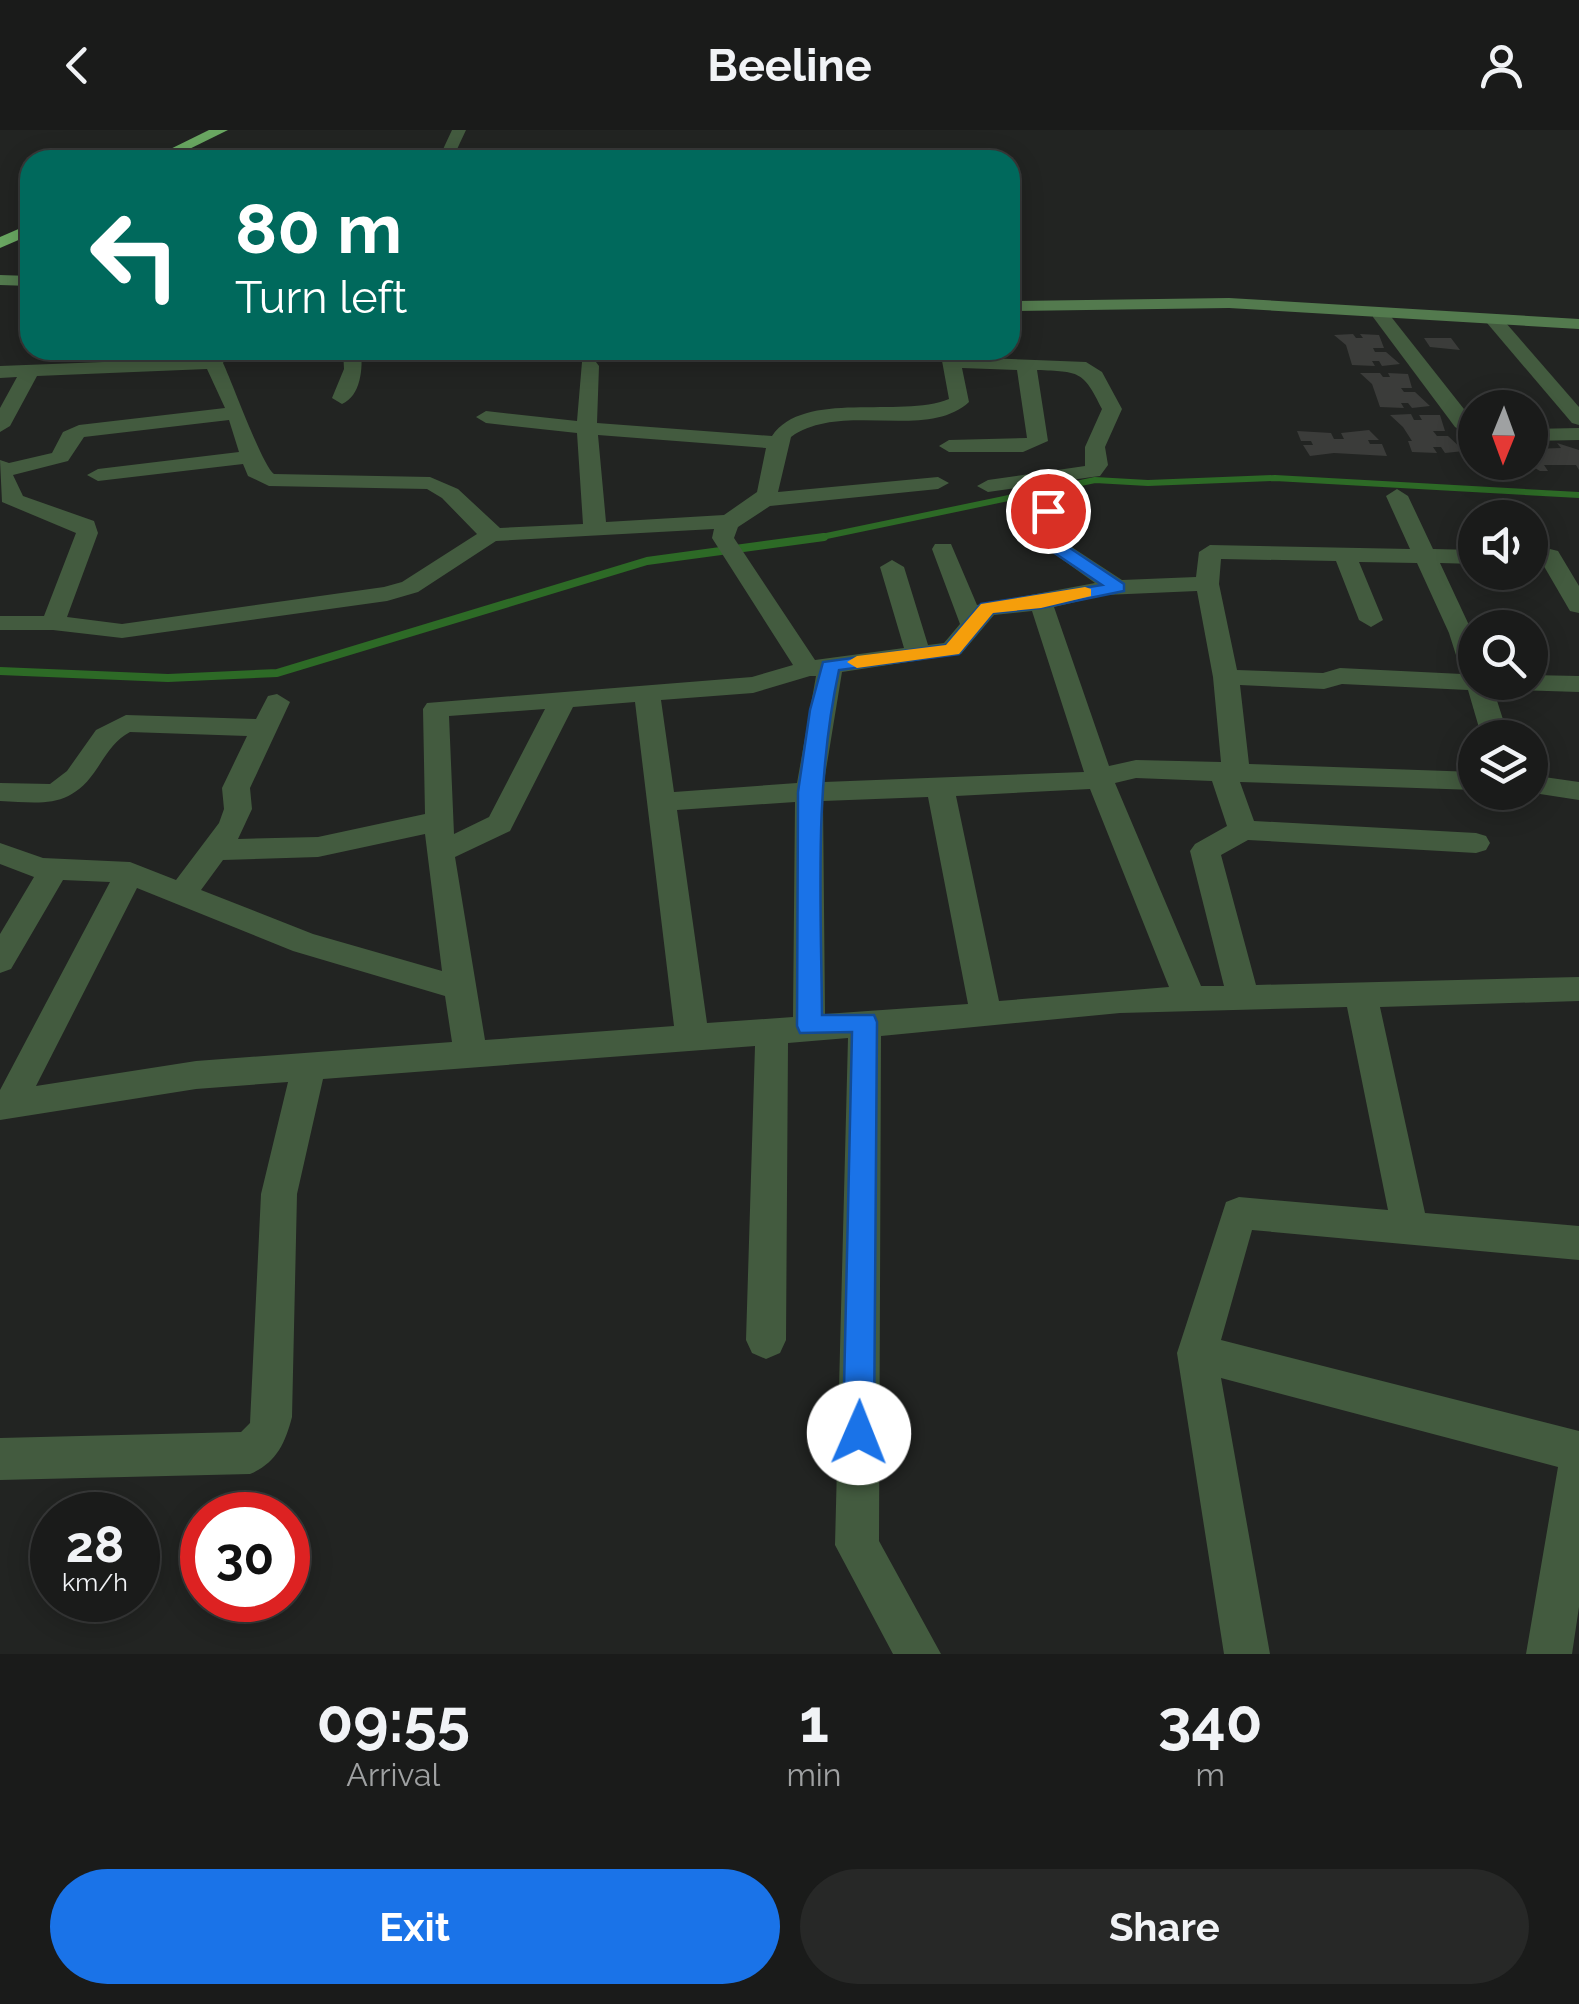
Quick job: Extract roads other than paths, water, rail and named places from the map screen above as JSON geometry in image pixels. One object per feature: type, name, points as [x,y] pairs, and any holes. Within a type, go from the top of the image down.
[{"type":"highway","points":[[182,150],[226,134]]},
{"type":"highway","points":[[200,150],[226,134]]},
{"type":"street","points":[[1020,306],[1230,304],[1579,324]]},
{"type":"street","points":[[1380,313],[1458,418]]},
{"type":"street","points":[[1493,319],[1579,419]]},
{"type":"street","points":[[0,372],[167,360]]},
{"type":"street","points":[[218,360],[260,477],[282,482],[403,480],[441,485],[492,534]]},
{"type":"street","points":[[342,398],[354,369],[353,360]]},
{"type":"street","points":[[568,374],[586,360]]},
{"type":"street","points":[[589,360],[587,430],[595,530]]},
{"type":"street","points":[[729,539],[764,500],[778,442],[793,425],[813,419],[952,406],[960,396],[951,360]]},
{"type":"street","points":[[988,486],[1092,471],[1098,465],[1095,447],[1112,414],[1095,376],[1071,364],[993,360]]},
{"type":"street","points":[[949,446],[1038,441],[1026,363]]},
{"type":"street","points":[[0,426],[30,371]]},
{"type":"street","points":[[53,623],[88,533],[86,526],[5,504],[1,468],[61,457],[70,436],[79,431],[237,413]]},
{"type":"street","points":[[486,417],[587,430],[778,442]]},
{"type":"street","points":[[1548,435],[1579,434]]},
{"type":"street","points":[[98,475],[251,457]]},
{"type":"street","points":[[764,500],[938,484]]},
{"type":"street","points":[[1397,496],[1458,627]]},
{"type":"street","points":[[1048,511],[1056,546],[1118,588]]},
{"type":"street","points":[[0,623],[53,623],[122,631],[388,594],[410,587],[492,534],[595,530],[729,539]]},
{"type":"street","points":[[729,539],[819,668],[809,792],[809,1026]]},
{"type":"street","points":[[943,549],[973,625]]},
{"type":"street","points":[[1243,830],[1229,771],[1226,677],[1207,584],[1210,552],[1458,557]]},
{"type":"street","points":[[1345,556],[1371,620]]},
{"type":"street","points":[[1548,556],[1579,556]]},
{"type":"street","points":[[1548,566],[1579,606]]},
{"type":"street","points":[[892,567],[918,654]]},
{"type":"street","points":[[470,1054],[440,852],[436,709],[753,685],[819,668],[952,650],[987,608],[1041,603],[1118,588],[1207,584]]},
{"type":"street","points":[[1041,603],[1099,778],[1190,1000]]},
{"type":"street","points":[[1226,677],[1458,679]]},
{"type":"street","points":[[1548,683],[1579,684]]},
{"type":"street","points":[[647,692],[692,1035]]},
{"type":"street","points":[[440,852],[500,824],[564,698]]},
{"type":"street","points":[[0,792],[51,792],[64,788],[112,729],[126,723],[271,715],[236,788],[236,818],[182,894]]},
{"type":"street","points":[[661,802],[809,792],[1075,783],[1136,769],[1458,780]]},
{"type":"street","points":[[940,787],[986,1015]]},
{"type":"street","points":[[1548,787],[1579,792]]},
{"type":"street","points":[[215,850],[318,847],[440,821]]},
{"type":"street","points":[[1243,998],[1205,851],[1243,830],[1476,843]]},
{"type":"street","points":[[0,854],[54,869],[130,873],[304,943],[460,988]]},
{"type":"street","points":[[0,961],[54,869]]},
{"type":"street","points":[[5,1105],[130,873]]},
{"type":"street","points":[[5,1105],[196,1076],[1120,1002],[1579,989]]},
{"type":"street","points":[[1361,995],[1410,1228]]},
{"type":"street","points":[[865,1022],[857,1546],[918,1654]]},
{"type":"street","points":[[766,1340],[772,1029]]},
{"type":"street","points":[[0,1459],[250,1453],[267,1435],[272,1417],[279,1194],[309,1066]]},
{"type":"street","points":[[1247,1654],[1197,1354],[1239,1213],[1579,1243]]},
{"type":"street","points":[[1197,1354],[1578,1474],[1550,1654]]},
{"type":"waterway","points":[[817,538],[1095,480],[1148,483],[1275,478],[1579,495]]},
{"type":"waterway","points":[[817,538],[824,537]]},
{"type":"waterway","points":[[0,671],[168,678],[277,673],[647,561],[817,538]]},
{"type":"waterway","points":[[812,539],[817,538]]}]
